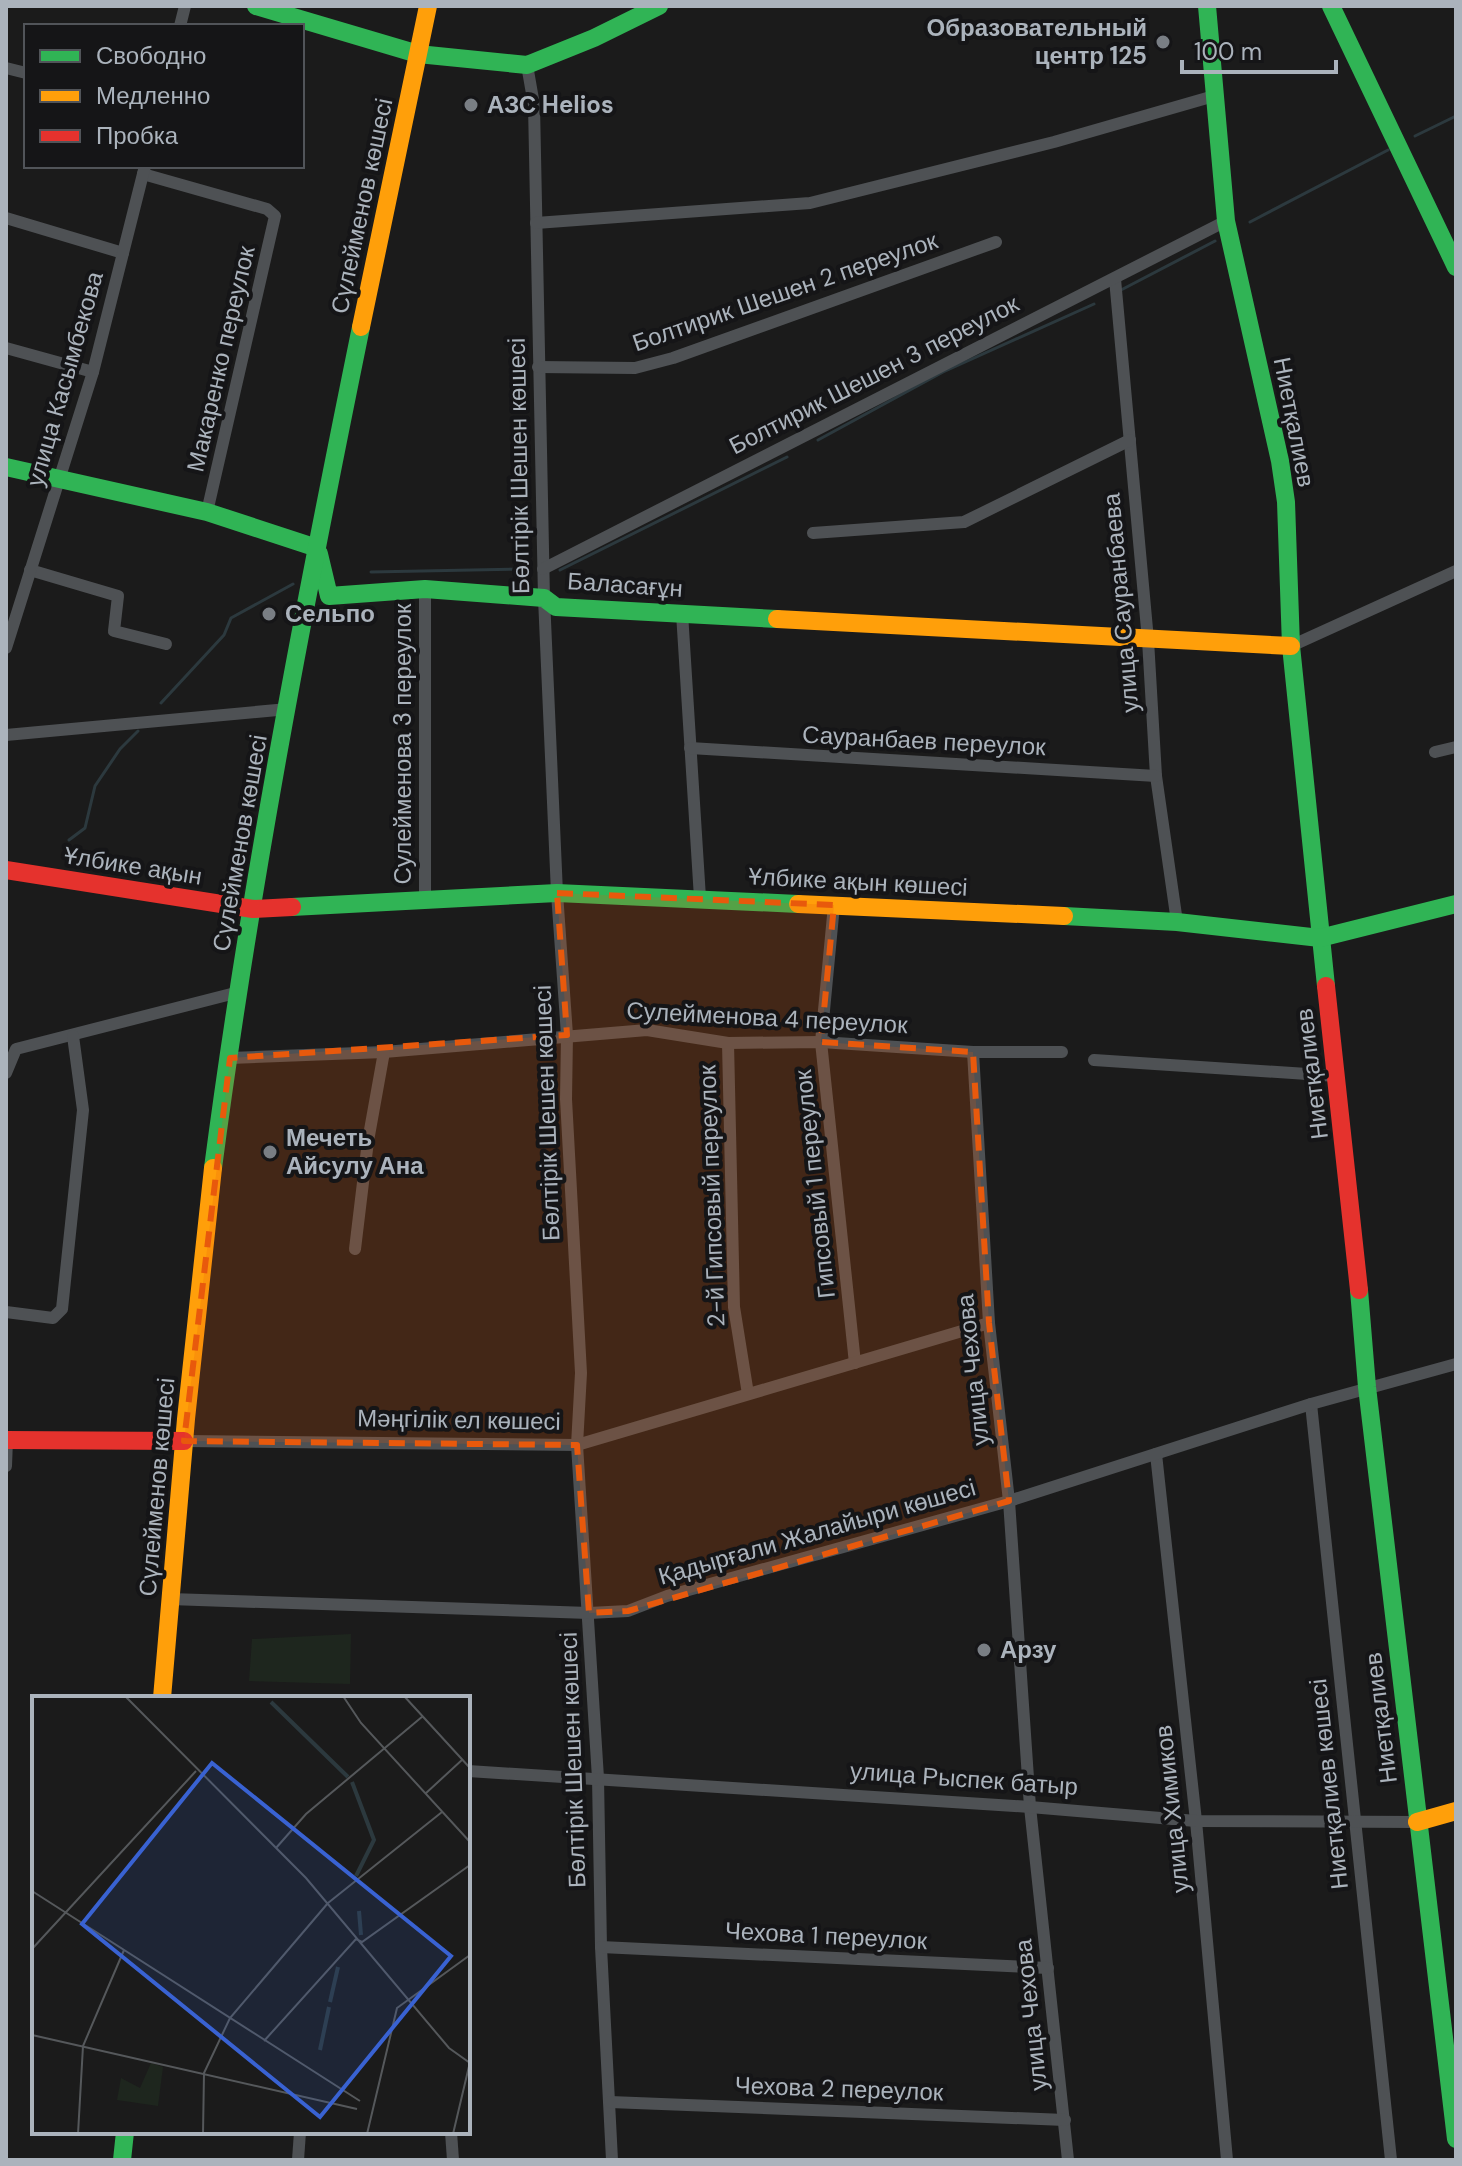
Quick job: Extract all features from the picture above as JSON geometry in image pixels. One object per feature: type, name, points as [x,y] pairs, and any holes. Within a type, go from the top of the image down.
[{"type":"street","points":[[256,6],[286,10],[418,54],[527,65],[594,38],[659,6]]},
{"type":"street","name":"Сүлейменов көшесі","points":[[162,1696],[184,1441],[217,1141],[239,992],[317,548],[428,6]]},
{"type":"street","name":"Ниетқалиев","points":[[1207,6],[1226,221],[1280,461],[1289,544],[1291,646],[1356,1251],[1367,1387],[1417,1822],[1425,1856],[1456,2139]]},
{"type":"street","points":[[1331,6],[1456,267]]},
{"type":"street","name":"Бөлтірік Шешен көшесі","points":[[527,65],[534,105],[544,598],[581,1373],[577,1445],[598,1778],[601,1947],[612,2160]]},
{"type":"street","points":[[536,223],[810,203],[1054,142],[1214,96]]},
{"type":"street","name":"Макаренко переулок","points":[[144,170],[267,209],[275,216],[207,512]]},
{"type":"street","name":"улица Касымбекова","points":[[6,648],[93,372],[144,170]]},
{"type":"street","points":[[6,218],[123,253]]},
{"type":"street","name":"Болтирик Шешен 3 переулок","points":[[543,569],[1226,221]]},
{"type":"street","name":"Болтирик Шешен 2 переулок","points":[[538,367],[635,368],[673,358],[996,242]]},
{"type":"street","name":"улица Сауранбаева","points":[[1115,279],[1148,640],[1156,776],[1177,922]]},
{"type":"street","points":[[6,348],[93,372]]},
{"type":"street","points":[[813,533],[964,522],[1130,440]]},
{"type":"street","points":[[6,467],[207,512],[317,548]]},
{"type":"street","name":"Баласағұн","points":[[317,548],[329,596],[425,589],[544,598],[556,607],[1291,646]]},
{"type":"street","points":[[30,570],[118,596],[114,631],[166,644]]},
{"type":"street","points":[[1291,646],[1456,571]]},
{"type":"street","name":"Сулейменова 3 переулок","points":[[425,589],[425,900]]},
{"type":"street","points":[[682,613],[700,898]]},
{"type":"street","points":[[6,735],[288,709]]},
{"type":"street","points":[[1435,752],[1456,747]]},
{"type":"street","name":"Сауранбаев переулок","points":[[690,748],[1156,776]]},
{"type":"street","name":"Ұлбике ақын","points":[[6,870],[253,909]]},
{"type":"street","name":"Ұлбике ақын көшесі","points":[[253,909],[557,893],[1177,922],[1320,938],[1456,904]]},
{"type":"street","name":"Гипсовый 1 переулок","points":[[834,905],[821,1042],[855,1363]]},
{"type":"street","points":[[6,1073],[11,1050],[239,992]]},
{"type":"street","name":"Сулейменова 4 переулок","points":[[230,1058],[384,1052],[647,1030],[728,1043],[821,1042],[973,1052],[1062,1052]]},
{"type":"street","points":[[6,1312],[53,1318],[62,1309],[83,1110],[73,1036]]},
{"type":"street","name":"2-й Гипсовый переулок","points":[[728,1043],[734,1307],[748,1394]]},
{"type":"street","points":[[355,1249],[368,1141],[384,1052]]},
{"type":"street","name":"улица Чехова","points":[[973,1052],[989,1323],[1009,1501],[1030,1807],[1068,2160]]},
{"type":"street","points":[[1094,1060],[1337,1076]]},
{"type":"street","name":"Мәңгілік ел көшесі","points":[[6,1440],[577,1445],[989,1323]]},
{"type":"street","name":"Қадырғали Жалайыри көшесі","points":[[170,1599],[589,1613],[628,1611],[667,1596],[1009,1501],[1311,1404],[1456,1364]]},
{"type":"street","name":"Ниетқалиев көшесі","points":[[1311,1404],[1391,2160]]},
{"type":"street","points":[[6,1440],[6,1466]]},
{"type":"street","name":"улица Химиков","points":[[1156,1454],[1196,1821],[1227,2160]]},
{"type":"street","name":"улица Рыспек батыр","points":[[470,1771],[1030,1807],[1196,1821],[1417,1822],[1456,1811]]},
{"type":"street","name":"Чехова 1 переулок","points":[[601,1947],[1048,1968]]},
{"type":"street","name":"Чехова 2 переулок","points":[[610,2102],[1065,2120]]},
{"type":"street","points":[[122,2160],[125,2134]]},
{"type":"street","points":[[298,2160],[300,2134]]},
{"type":"street","points":[[451,2134],[453,2160]]},
{"type":"highlighted area","points":[[557,893],[834,905],[821,1042],[973,1052],[989,1323],[1009,1501],[628,1611],[589,1613],[577,1445],[184,1441],[230,1058],[567,1035]]},
{"type":"shaded area","points":[[351,1634],[350,1684],[249,1681],[252,1639]]},
{"type":"waterway","points":[[1415,136],[1456,116]]},
{"type":"waterway","points":[[1250,222],[1388,150]]},
{"type":"waterway","points":[[1121,290],[1215,241]]},
{"type":"waterway","points":[[818,440],[943,372],[1094,304]]},
{"type":"waterway","points":[[560,570],[787,457]]},
{"type":"waterway","points":[[371,572],[523,569]]},
{"type":"waterway","points":[[161,703],[224,635],[231,618],[293,584]]},
{"type":"waterway","points":[[69,840],[85,828],[95,786],[120,749],[138,731]]},
{"type":"traffic: fast","points":[[256,6],[418,54],[527,65],[594,38],[659,6]]},
{"type":"traffic: fast","points":[[1207,6],[1226,221],[1280,461],[1286,502],[1291,646],[1326,986]]},
{"type":"traffic: fast","points":[[1331,6],[1456,267]]},
{"type":"traffic: fast","points":[[213,1168],[244,957],[280,746],[361,327]]},
{"type":"traffic: fast","points":[[6,467],[207,512],[317,548]]},
{"type":"traffic: fast","points":[[319,554],[329,596],[425,589],[544,598],[556,607],[777,619]]},
{"type":"traffic: fast","points":[[292,907],[557,893],[798,904]]},
{"type":"traffic: fast","points":[[1064,916],[1177,922],[1320,938],[1456,904]]},
{"type":"traffic: fast","points":[[1359,1290],[1367,1387],[1456,2139]]},
{"type":"traffic: fast","points":[[122,2160],[125,2134]]},
{"type":"traffic: slow","points":[[361,327],[428,6]]},
{"type":"traffic: slow","points":[[777,619],[1291,646]]},
{"type":"traffic: slow","points":[[798,904],[1064,916]]},
{"type":"traffic: slow","points":[[162,1696],[186,1419],[213,1168]]},
{"type":"traffic: slow","points":[[1417,1822],[1456,1811]]},
{"type":"traffic: jam","points":[[6,870],[253,909],[292,907]]},
{"type":"traffic: jam","points":[[1326,986],[1359,1290]]},
{"type":"traffic: jam","points":[[6,1440],[184,1441]]},
{"type":"place","name":"Образовательный центр 125","points":[[1163,42]]},
{"type":"place","name":"АЗС Helios","points":[[471,105]]},
{"type":"place","name":"Сельпо","points":[[269,614]]},
{"type":"place","name":"Мечеть Айсулу Ана","points":[[270,1152]]},
{"type":"place","name":"Арзу","points":[[984,1650]]}]
